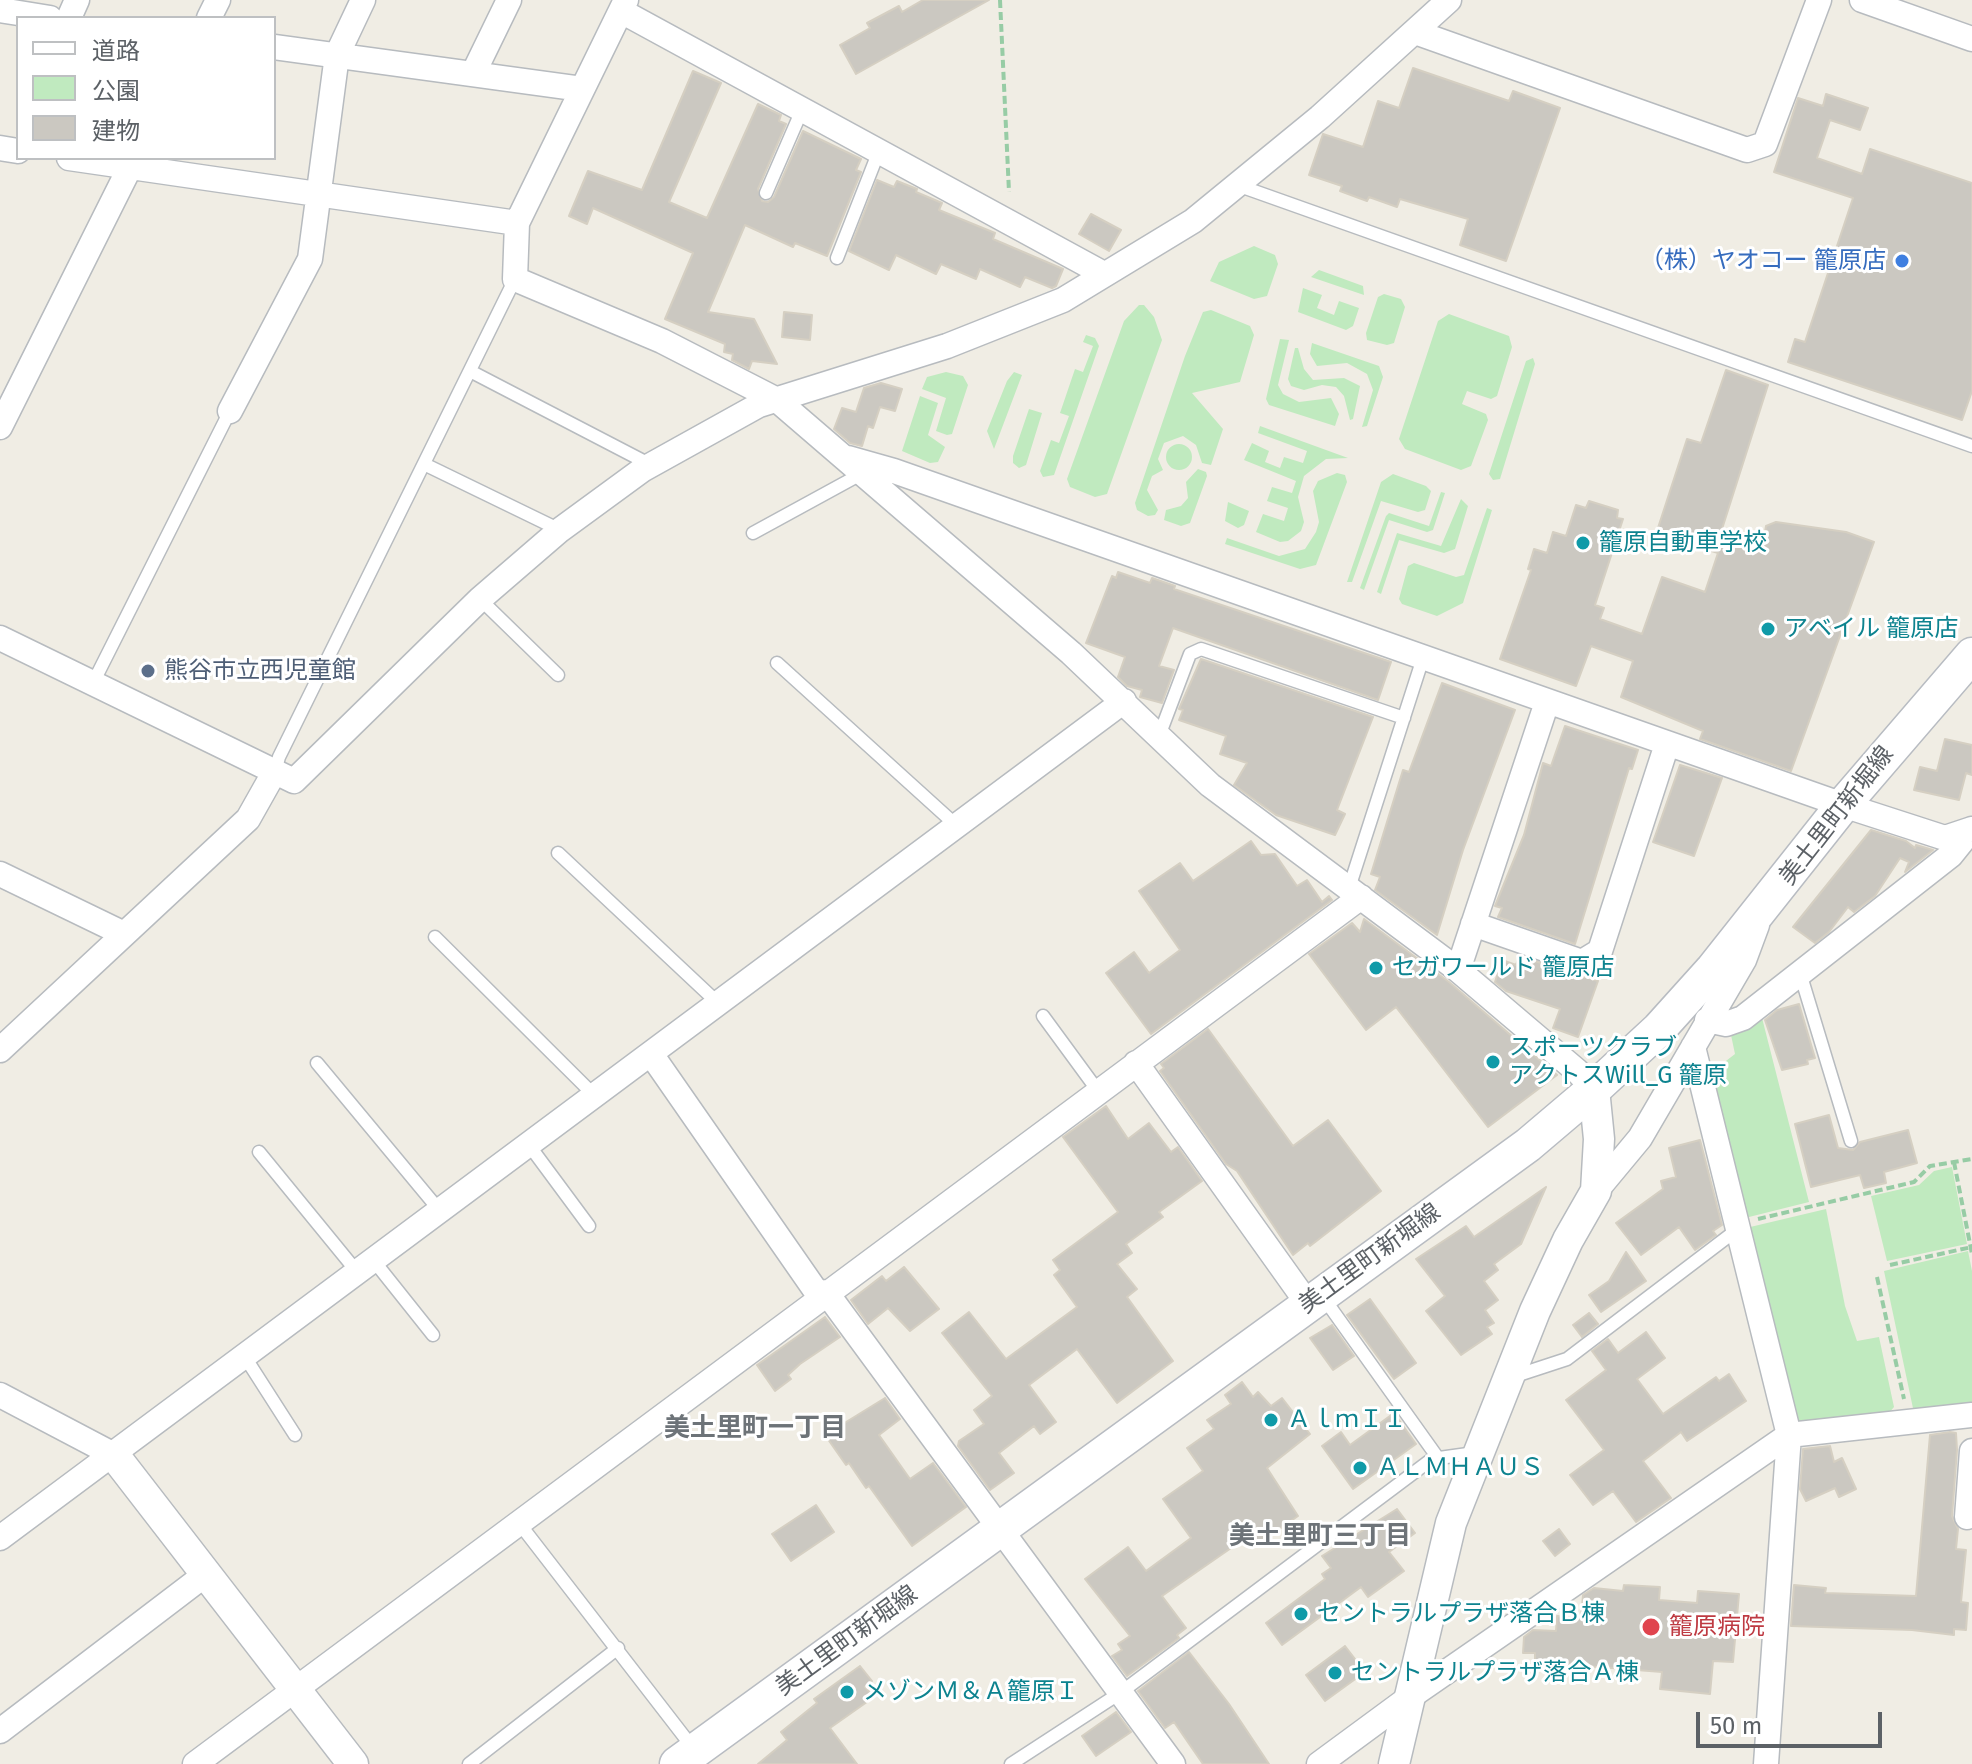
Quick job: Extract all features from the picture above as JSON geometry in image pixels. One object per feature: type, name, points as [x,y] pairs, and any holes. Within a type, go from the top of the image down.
[{"type":"main road","name":"美土里町新堀線","points":[[686,1758],[1528,1145],[1594,1089],[1659,1029],[1762,912],[1843,805],[1972,655]]},
{"type":"street","points":[[230,411],[310,259],[337,55],[363,0]]},
{"type":"street","points":[[473,74],[509,0]]},
{"type":"street","points":[[0,638],[294,781],[480,599],[560,530],[651,465],[729,420],[777,400],[947,346],[1063,300],[1193,221],[1449,0]]},
{"type":"street","points":[[1415,32],[1747,150],[1765,144],[1819,0]]},
{"type":"street","points":[[1862,0],[1972,39]]},
{"type":"street","points":[[1104,274],[802,110],[624,5],[517,223],[515,279],[662,341],[777,400],[1124,701],[1237,808],[1458,970],[1577,1071],[1594,1089],[1599,1139],[1596,1191]]},
{"type":"street","points":[[0,10],[38,16]]},
{"type":"street","points":[[276,47],[582,89]]},
{"type":"street","points":[[83,160],[517,223]]},
{"type":"street","points":[[0,427],[130,167]]},
{"type":"street","points":[[840,456],[894,471],[1843,805],[1945,838],[1972,829],[1951,855],[1743,1018],[1726,1024],[1707,1020]]},
{"type":"street","points":[[882,493],[894,471]]},
{"type":"street","points":[[0,1538],[1124,701]]},
{"type":"street","points":[[1458,970],[1547,702]]},
{"type":"street","points":[[1473,924],[1582,962],[1600,951],[1667,744]]},
{"type":"street","points":[[0,1050],[248,819],[275,771]]},
{"type":"street","points":[[0,874],[124,934]]},
{"type":"street","points":[[195,1764],[1136,1063],[1355,893]]},
{"type":"street","points":[[1394,1764],[1451,1523],[1508,1378],[1568,1240],[1596,1191],[1640,1138],[1744,960],[1762,912]]},
{"type":"street","points":[[1693,1047],[1744,1225],[1789,1435],[1766,1764]]},
{"type":"street","points":[[651,1054],[823,1295],[1173,1764]]},
{"type":"street","points":[[1136,1063],[1315,1299]]},
{"type":"street","points":[[0,1395],[114,1455],[353,1764]]},
{"type":"street","points":[[1319,1764],[1410,1697],[1789,1435],[1972,1415]]},
{"type":"street","points":[[1967,1517],[1972,1451]]},
{"type":"street","points":[[0,1731],[206,1574]]},
{"type":"lane","points":[[766,193],[802,110]]},
{"type":"lane","points":[[837,258],[879,151]]},
{"type":"lane","points":[[1237,185],[1972,446]]},
{"type":"lane","points":[[275,771],[279,757],[515,279]]},
{"type":"lane","points":[[470,371],[651,465]]},
{"type":"lane","points":[[93,683],[230,411]]},
{"type":"lane","points":[[424,464],[560,530]]},
{"type":"lane","points":[[753,533],[861,474]]},
{"type":"lane","points":[[480,599],[558,675]]},
{"type":"lane","points":[[1159,736],[1190,654],[1201,649],[1404,718]]},
{"type":"lane","points":[[1355,893],[1423,658]]},
{"type":"lane","points":[[777,663],[957,826]]},
{"type":"lane","points":[[558,853],[719,1004]]},
{"type":"lane","points":[[435,937],[595,1096]]},
{"type":"lane","points":[[1800,973],[1851,1141]]},
{"type":"lane","points":[[1043,1016],[1098,1091]]},
{"type":"lane","points":[[317,1063],[440,1211]]},
{"type":"lane","points":[[529,1145],[589,1226]]},
{"type":"lane","points":[[259,1152],[433,1335]]},
{"type":"lane","points":[[1508,1378],[1567,1359],[1744,1225]]},
{"type":"lane","points":[[1315,1299],[1438,1458]]},
{"type":"lane","points":[[245,1357],[295,1435]]},
{"type":"lane","points":[[1011,1764],[1120,1693],[1432,1459],[1479,1453]]},
{"type":"lane","points":[[519,1523],[618,1648],[686,1758]]},
{"type":"lane","points":[[469,1764],[618,1648]]},
{"type":"path","points":[[1000,0],[1009,192]]},
{"type":"path","points":[[1744,1225],[1914,1182],[1930,1166],[1972,1159]]},
{"type":"path","points":[[1954,1162],[1972,1254]]},
{"type":"path","points":[[1890,1265],[1971,1247]]},
{"type":"path","points":[[1877,1277],[1907,1413]]},
{"type":"green space","points":[[1254,246],[1275,255],[1278,264],[1267,296],[1254,299],[1210,281],[1219,262]]},
{"type":"green space","points":[[1319,270],[1363,286],[1364,295],[1311,277]]},
{"type":"green space","points":[[1303,288],[1322,295],[1317,308],[1334,315],[1339,301],[1359,308],[1353,326],[1346,330],[1298,312]]},
{"type":"green space","points":[[1384,294],[1401,299],[1405,307],[1394,343],[1387,345],[1367,340],[1366,333],[1378,297]]},
{"type":"green space","points":[[1139,305],[1144,305],[1154,317],[1162,340],[1107,494],[1095,497],[1070,487],[1067,479],[1124,321]]},
{"type":"green space","points":[[1211,310],[1250,326],[1254,335],[1240,382],[1192,393],[1223,429],[1211,465],[1202,463],[1196,445],[1183,436],[1164,443],[1158,459],[1163,470],[1152,476],[1147,490],[1158,510],[1155,515],[1148,516],[1137,510],[1135,503],[1185,356],[1203,312]]},
{"type":"green space","points":[[1449,314],[1509,336],[1512,347],[1497,396],[1491,399],[1467,391],[1462,404],[1486,414],[1488,420],[1471,466],[1461,470],[1405,449],[1399,439],[1438,321]]},
{"type":"green space","points":[[1086,335],[1095,338],[1099,346],[1054,475],[1043,477],[1040,471],[1051,440],[1059,443],[1069,416],[1060,413],[1075,369],[1083,372],[1093,346],[1083,342]]},
{"type":"green space","points":[[1280,339],[1289,340],[1278,385],[1283,394],[1299,402],[1331,398],[1339,414],[1335,426],[1269,405],[1266,399]]},
{"type":"green space","points":[[1312,343],[1379,366],[1383,377],[1367,426],[1362,427],[1373,390],[1367,374],[1347,363],[1317,366],[1310,354]]},
{"type":"green space","points":[[1295,348],[1298,348],[1304,369],[1313,380],[1344,378],[1360,386],[1353,419],[1350,420],[1344,396],[1336,387],[1322,385],[1304,390],[1291,386],[1288,379]]},
{"type":"green space","points":[[1533,358],[1535,364],[1500,479],[1493,480],[1489,474],[1526,361]]},
{"type":"green space","points":[[946,372],[963,376],[968,385],[952,434],[947,435],[936,431],[946,398],[922,389],[927,377]]},
{"type":"green space","points":[[1014,372],[1022,375],[994,449],[987,431],[1007,381]]},
{"type":"green space","points":[[920,396],[938,403],[928,435],[945,447],[938,462],[930,463],[902,451]]},
{"type":"green space","points":[[1029,409],[1042,413],[1026,465],[1019,468],[1013,463],[1013,456]]},
{"type":"green space","points":[[1260,426],[1348,458],[1326,459],[1304,476],[1298,497],[1304,522],[1301,531],[1288,541],[1280,542],[1256,532],[1263,514],[1284,521],[1288,508],[1267,501],[1272,487],[1292,493],[1296,481],[1244,460],[1252,443],[1269,451],[1265,462],[1280,468],[1284,457],[1303,463],[1307,451],[1258,433]]},
{"type":"green space","points":[[1179,444],[1189,447],[1192,457],[1189,467],[1179,470],[1169,467],[1166,457],[1169,447]]},
{"type":"green space","points":[[1198,469],[1206,472],[1207,476],[1190,523],[1181,526],[1164,520],[1166,510],[1181,506],[1188,498],[1186,482]]},
{"type":"green space","points":[[1337,473],[1345,475],[1347,482],[1316,565],[1300,569],[1225,544],[1227,538],[1279,556],[1305,549],[1319,522],[1313,491],[1318,481]]},
{"type":"green space","points":[[1393,474],[1426,486],[1431,491],[1425,510],[1418,512],[1381,501],[1352,582],[1347,582],[1381,482]]},
{"type":"green space","points":[[1441,492],[1445,493],[1433,530],[1427,532],[1389,520],[1364,590],[1360,588],[1386,516],[1389,513],[1429,526]]},
{"type":"green space","points":[[1461,499],[1468,506],[1455,549],[1444,553],[1399,540],[1381,594],[1377,592],[1397,533],[1441,546]]},
{"type":"green space","points":[[1228,502],[1249,511],[1244,525],[1238,528],[1225,521]]},
{"type":"green space","points":[[1487,508],[1492,510],[1463,603],[1437,616],[1402,604],[1399,599],[1408,566],[1414,563],[1456,577],[1464,575]]},
{"type":"green space","points":[[1761,1014],[1809,1202],[1741,1219],[1709,1074],[1735,1054],[1731,1035]]},
{"type":"green space","points":[[1952,1167],[1967,1244],[1887,1261],[1871,1196],[1919,1185],[1934,1171]]},
{"type":"green space","points":[[1826,1209],[1845,1306],[1857,1341],[1879,1337],[1894,1407],[1889,1413],[1801,1425],[1791,1419],[1746,1228]]},
{"type":"green space","points":[[1968,1251],[1972,1271],[1972,1406],[1914,1413],[1884,1271]]},
{"type":"building","points":[[923,0],[989,0],[856,74],[840,45],[870,28],[867,23],[899,6],[902,12]]},
{"type":"building","points":[[1413,68],[1509,101],[1513,91],[1560,108],[1506,261],[1460,245],[1468,219],[1400,199],[1397,207],[1369,197],[1367,201],[1340,191],[1342,186],[1309,175],[1323,134],[1363,147],[1378,101],[1399,108]]},
{"type":"building","points":[[693,71],[721,83],[669,202],[707,218],[758,104],[781,115],[779,121],[786,124],[758,189],[762,201],[768,202],[774,197],[803,131],[861,159],[856,170],[861,172],[827,256],[795,243],[793,247],[745,225],[708,312],[754,319],[777,364],[752,361],[749,369],[732,360],[733,354],[724,352],[725,344],[665,319],[693,253],[593,208],[587,224],[569,216],[588,171],[642,190]]},
{"type":"building","name":"（株）ヤオコー 籠原店","points":[[1826,94],[1868,108],[1860,130],[1830,120],[1817,158],[1862,174],[1870,149],[1972,183],[1972,391],[1962,420],[1788,362],[1795,339],[1805,342],[1853,198],[1774,172],[1798,98],[1823,106]]},
{"type":"building","points":[[877,180],[894,187],[897,181],[917,189],[916,192],[942,203],[939,210],[995,233],[993,239],[1063,269],[1056,286],[1052,288],[1025,277],[1020,287],[980,269],[976,279],[941,264],[936,274],[896,255],[889,270],[849,251]]},
{"type":"building","points":[[1091,214],[1121,230],[1109,251],[1079,234]]},
{"type":"building","points":[[784,312],[812,315],[810,340],[782,337]]},
{"type":"building","points":[[1726,370],[1768,385],[1722,529],[1764,538],[1766,526],[1776,522],[1846,532],[1874,542],[1791,771],[1700,739],[1703,731],[1621,697],[1633,661],[1591,646],[1576,686],[1500,659],[1531,570],[1528,569],[1534,549],[1547,553],[1553,532],[1566,536],[1576,505],[1586,508],[1589,501],[1618,510],[1617,518],[1623,519],[1595,605],[1604,608],[1600,619],[1642,634],[1662,577],[1705,592],[1718,553],[1656,534],[1687,439],[1701,443]]},
{"type":"building","points":[[881,383],[902,389],[895,411],[880,407],[873,428],[868,426],[862,446],[850,443],[834,429],[842,408],[856,412],[864,388]]},
{"type":"building","points":[[1118,572],[1150,583],[1152,578],[1175,586],[1174,589],[1391,662],[1378,700],[1173,628],[1159,666],[1174,670],[1162,703],[1140,697],[1142,690],[1127,686],[1118,677],[1125,657],[1086,643],[1112,576],[1116,578]]},
{"type":"building","points":[[1201,659],[1373,717],[1337,810],[1345,814],[1335,835],[1276,815],[1234,785],[1247,763],[1220,754],[1226,736],[1179,720],[1183,710],[1179,709]]},
{"type":"building","points":[[1442,683],[1515,710],[1463,850],[1437,935],[1375,890],[1380,877],[1371,874],[1403,770],[1409,772]]},
{"type":"building","points":[[1565,726],[1638,750],[1632,769],[1629,768],[1575,944],[1498,917],[1502,908],[1495,906],[1524,835],[1543,763],[1551,766]]},
{"type":"building","points":[[1945,739],[1972,745],[1972,775],[1966,773],[1959,800],[1914,790],[1920,767],[1937,771]]},
{"type":"building","points":[[1680,765],[1722,778],[1694,856],[1653,842]]},
{"type":"building","points":[[1871,830],[1906,841],[1915,848],[1916,845],[1933,850],[1905,872],[1909,862],[1900,858],[1875,896],[1854,912],[1848,907],[1829,932],[1815,943],[1793,927]]},
{"type":"building","points":[[1251,841],[1261,855],[1275,854],[1297,886],[1307,880],[1322,902],[1329,896],[1332,900],[1151,1034],[1106,973],[1134,952],[1149,973],[1180,950],[1139,891],[1180,863],[1193,881]]},
{"type":"building","points":[[1364,919],[1449,982],[1557,1075],[1488,1127],[1396,1007],[1366,1030],[1309,954],[1352,923],[1360,932]]},
{"type":"building","points":[[1519,956],[1598,981],[1578,1037],[1553,1028],[1560,1009],[1506,991],[1495,982],[1502,960],[1516,965]]},
{"type":"building","points":[[1799,1004],[1815,1058],[1807,1060],[1808,1064],[1782,1070],[1765,1020],[1777,1010]]},
{"type":"building","points":[[1208,1029],[1293,1146],[1328,1120],[1381,1191],[1310,1246],[1308,1243],[1293,1255],[1237,1171],[1226,1164],[1160,1071],[1164,1068],[1161,1064]]},
{"type":"building","points":[[1106,1106],[1128,1139],[1149,1123],[1171,1152],[1178,1147],[1202,1181],[1159,1212],[1163,1217],[1126,1244],[1132,1253],[1117,1264],[1137,1289],[1127,1297],[1173,1361],[1117,1403],[1077,1349],[1029,1385],[1056,1422],[1040,1434],[1034,1426],[999,1453],[1014,1473],[990,1490],[958,1446],[959,1441],[984,1424],[974,1410],[992,1396],[942,1333],[969,1312],[1006,1359],[1077,1307],[1054,1275],[1060,1270],[1053,1260],[1118,1212],[1063,1137]]},
{"type":"building","points":[[1829,1115],[1838,1148],[1853,1150],[1860,1142],[1908,1130],[1917,1163],[1884,1172],[1886,1183],[1864,1188],[1860,1175],[1811,1187],[1795,1124]]},
{"type":"building","points":[[1700,1140],[1722,1225],[1713,1231],[1716,1235],[1695,1250],[1679,1227],[1641,1255],[1616,1223],[1663,1189],[1661,1181],[1676,1177],[1669,1148]]},
{"type":"building","points":[[1546,1187],[1521,1244],[1494,1264],[1498,1270],[1484,1281],[1498,1300],[1485,1310],[1494,1323],[1487,1327],[1492,1334],[1461,1355],[1426,1311],[1445,1296],[1416,1259],[1466,1226],[1474,1237]]},
{"type":"building","points":[[1626,1252],[1646,1281],[1601,1312],[1589,1295],[1609,1281]]},
{"type":"building","points":[[904,1267],[939,1309],[910,1331],[888,1308],[868,1324],[851,1300],[882,1276],[886,1281]]},
{"type":"building","points":[[1370,1299],[1416,1363],[1394,1379],[1347,1315]]},
{"type":"building","points":[[1589,1313],[1598,1324],[1582,1337],[1573,1325]]},
{"type":"building","points":[[825,1317],[840,1337],[800,1364],[788,1375],[791,1379],[775,1391],[757,1365]]},
{"type":"building","points":[[1332,1325],[1354,1356],[1333,1370],[1310,1338]]},
{"type":"building","points":[[1646,1332],[1665,1358],[1637,1379],[1663,1414],[1716,1377],[1719,1381],[1729,1374],[1746,1401],[1687,1441],[1681,1432],[1643,1461],[1671,1498],[1636,1522],[1613,1491],[1593,1505],[1570,1475],[1604,1450],[1566,1400],[1606,1370],[1592,1351],[1608,1339],[1618,1353]]},
{"type":"building","points":[[1242,1382],[1253,1397],[1258,1392],[1271,1406],[1282,1398],[1310,1434],[1267,1468],[1298,1516],[1254,1547],[1247,1537],[1162,1596],[1186,1628],[1177,1635],[1179,1638],[1127,1676],[1112,1656],[1122,1650],[1118,1644],[1130,1636],[1085,1579],[1128,1547],[1146,1571],[1191,1538],[1163,1499],[1203,1471],[1187,1448],[1214,1429],[1207,1420],[1231,1404],[1225,1395]]},
{"type":"building","points":[[885,1398],[900,1419],[879,1435],[910,1479],[933,1463],[966,1507],[912,1546],[869,1486],[866,1488],[849,1463],[846,1465],[825,1435]]},
{"type":"building","name":"ＡＬＭＨＡＵＳ","points":[[1394,1413],[1416,1444],[1353,1489],[1322,1446],[1341,1432],[1350,1445]]},
{"type":"building","points":[[1956,1433],[1957,1450],[1952,1516],[1958,1529],[1956,1549],[1966,1550],[1961,1602],[1968,1603],[1966,1630],[1954,1629],[1954,1635],[1912,1630],[1791,1626],[1794,1585],[1826,1588],[1825,1593],[1916,1596],[1930,1435]]},
{"type":"building","points":[[1830,1446],[1834,1462],[1842,1458],[1856,1489],[1839,1497],[1835,1488],[1806,1501],[1800,1489],[1803,1449]]},
{"type":"building","points":[[816,1505],[834,1532],[791,1561],[772,1534]]},
{"type":"building","points":[[1397,1509],[1415,1533],[1389,1552],[1404,1571],[1368,1597],[1361,1587],[1282,1645],[1266,1623],[1325,1579],[1322,1574],[1331,1568],[1322,1556]]},
{"type":"building","points":[[1559,1529],[1570,1544],[1555,1556],[1543,1541]]},
{"type":"building","name":"籠原病院","points":[[1624,1585],[1660,1587],[1659,1600],[1697,1603],[1698,1591],[1739,1594],[1733,1662],[1713,1661],[1710,1694],[1660,1689],[1662,1672],[1535,1662],[1535,1653],[1523,1653],[1524,1637],[1533,1630],[1556,1631],[1557,1616],[1581,1618],[1583,1595],[1594,1588],[1623,1591]]},
{"type":"building","name":"セントラルプラザ落合Ａ棟","points":[[1345,1646],[1365,1672],[1325,1701],[1306,1675]]},
{"type":"building","points":[[1189,1652],[1269,1764],[1203,1764],[1174,1722],[1165,1728],[1138,1691]]},
{"type":"building","points":[[860,1666],[872,1681],[865,1687],[874,1697],[830,1728],[857,1764],[758,1764],[787,1740],[781,1732],[817,1703],[814,1699]]},
{"type":"building","points":[[1116,1712],[1131,1732],[1096,1756],[1082,1736]]},
{"type":"place","name":"（株）ヤオコー 籠原店","points":[[1902,261]]},
{"type":"place","name":"籠原自動車学校","points":[[1583,543]]},
{"type":"place","name":"アベイル 籠原店","points":[[1768,629]]},
{"type":"place","name":"熊谷市立西児童館","points":[[148,671]]},
{"type":"place","name":"セガワールド 籠原店","points":[[1376,968]]},
{"type":"place","name":"スポーツクラブ アクトスWill_G 籠原","points":[[1493,1062]]},
{"type":"place","name":"ＡｌｍＩＩ","points":[[1271,1420]]},
{"type":"place","name":"ＡＬＭＨＡＵＳ","points":[[1360,1468]]},
{"type":"place","name":"セントラルプラザ落合Ｂ棟","points":[[1301,1614]]},
{"type":"place","name":"籠原病院","points":[[1651,1627]]},
{"type":"place","name":"セントラルプラザ落合Ａ棟","points":[[1335,1673]]},
{"type":"place","name":"メゾンＭ＆Ａ籠原Ｉ","points":[[847,1692]]},
{"type":"district","name":"美土里町一丁目","points":[[755,1429]]},
{"type":"district","name":"美土里町三丁目","points":[[1320,1537]]}]
